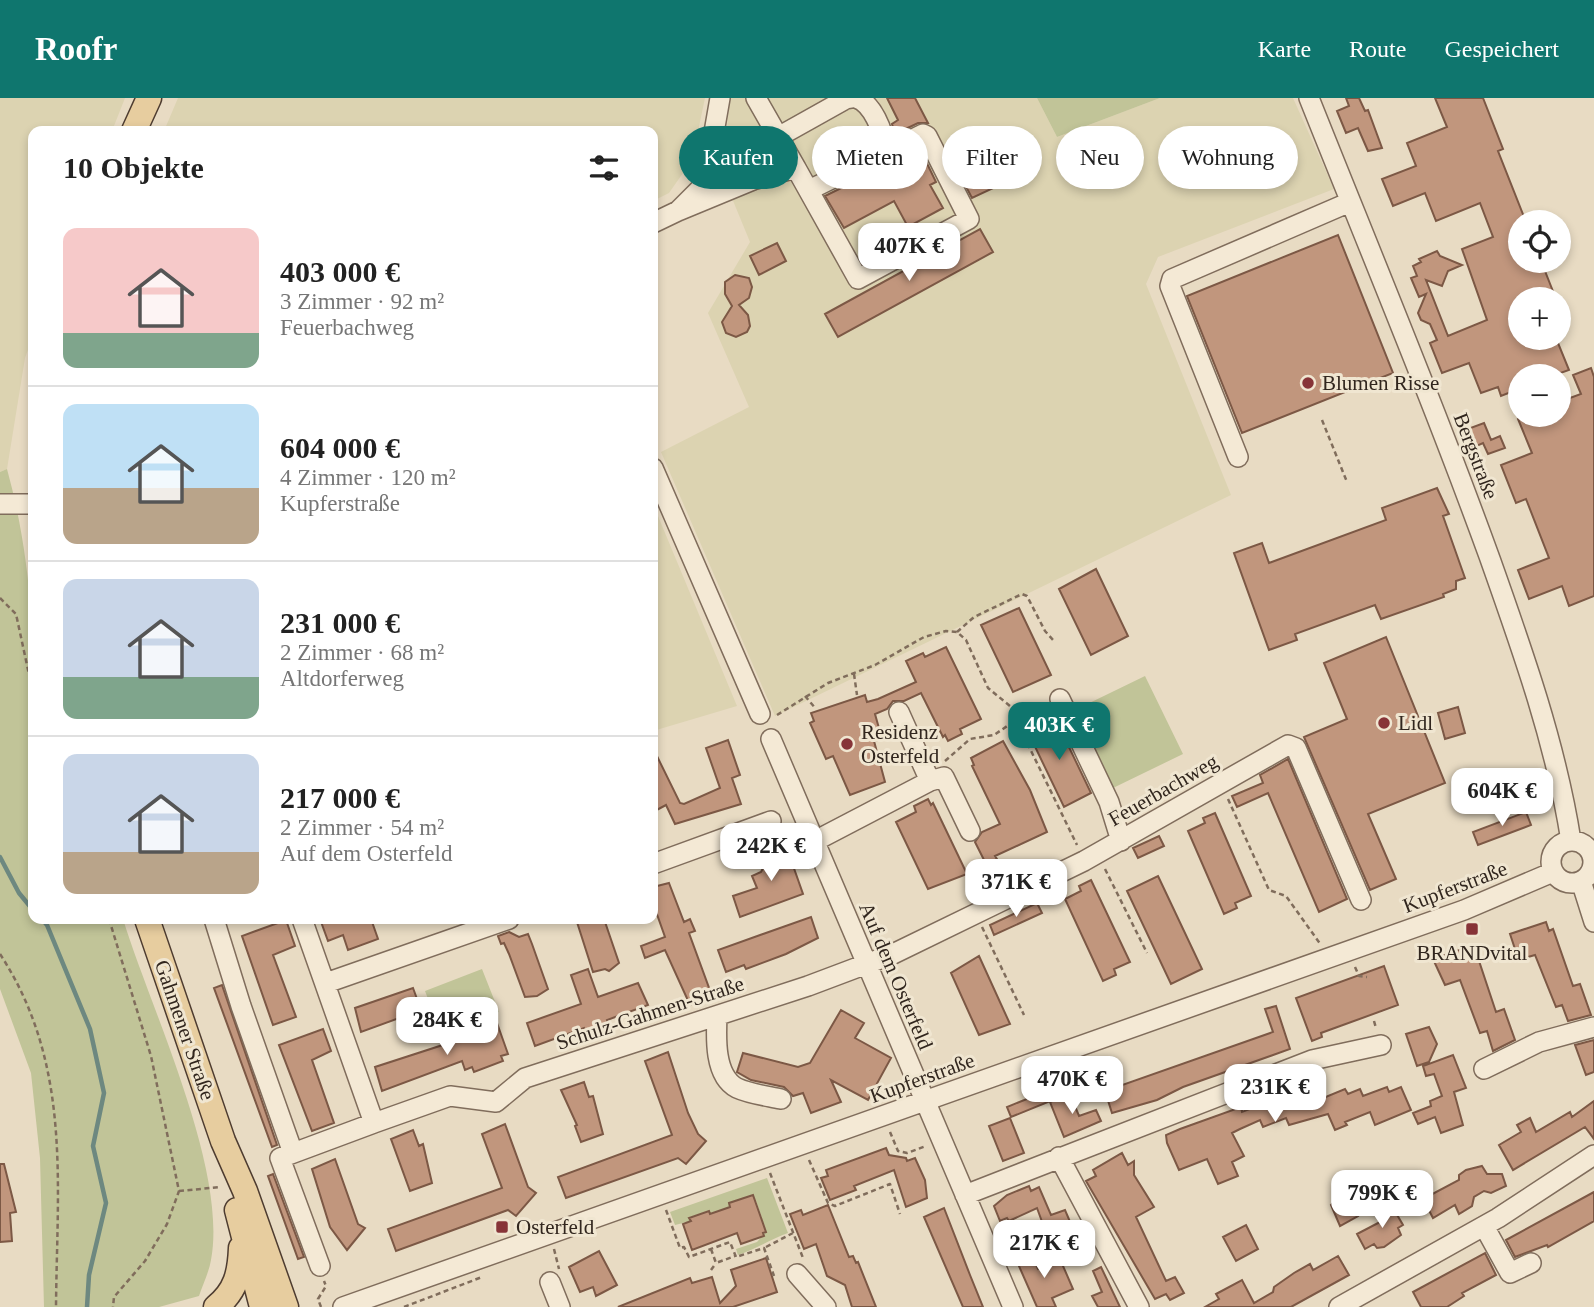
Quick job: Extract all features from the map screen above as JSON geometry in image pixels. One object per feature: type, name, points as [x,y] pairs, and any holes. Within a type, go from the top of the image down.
[{"type":"main road","points":[[136,126],[149,98]]},
{"type":"main road","name":"Gahmener Straße","points":[[154,924],[223,1141],[262,1307]]},
{"type":"main road","name":"Gahmener Straße","points":[[223,1141],[245,1191],[286,1307]]},
{"type":"main road","points":[[216,1307],[233,1290],[238,1276],[242,1230]]},
{"type":"street","points":[[678,211],[705,184],[720,98]]},
{"type":"street","points":[[756,98],[772,126]]},
{"type":"street","points":[[798,126],[846,99],[854,98],[868,106],[878,126]]},
{"type":"street","name":"Bergstraße","points":[[1309,98],[1456,465],[1519,641],[1561,788],[1571,841]]},
{"type":"street","points":[[798,171],[858,279],[969,219],[928,138]]},
{"type":"street","points":[[658,221],[731,189]]},
{"type":"street","points":[[1238,457],[1170,286],[1172,279],[1350,202]]},
{"type":"street","points":[[658,479],[766,716]]},
{"type":"street","points":[[0,504],[28,503]]},
{"type":"street","points":[[1060,699],[1109,802],[1121,841]]},
{"type":"street","points":[[899,712],[928,776]]},
{"type":"street","name":"Auf dem Osterfeld","points":[[771,739],[1013,1307]]},
{"type":"street","name":"Feuerbachweg","points":[[865,964],[893,954],[1091,857],[1288,745],[1296,748],[1361,900]]},
{"type":"street","points":[[815,841],[928,776],[944,777],[970,831]]},
{"type":"street","points":[[658,862],[771,821]]},
{"type":"street","points":[[1571,841],[1588,848],[1594,858],[1591,872],[1581,881],[1565,882],[1553,872],[1554,852],[1571,841]]},
{"type":"street","name":"Kupferstraße","points":[[343,1307],[1464,910],[1553,872]]},
{"type":"street","points":[[1581,881],[1594,922]]},
{"type":"street","points":[[216,924],[241,1006],[293,1153],[280,1158],[320,1266]]},
{"type":"street","points":[[304,924],[374,1123]]},
{"type":"street","points":[[326,983],[495,924]]},
{"type":"street","name":"Schulz-Gahmen-Straße","points":[[293,1153],[450,1096],[496,1102],[525,1078],[717,1016],[865,964]]},
{"type":"street","points":[[717,1016],[717,1052],[728,1079],[736,1087],[781,1099]]},
{"type":"street","points":[[1484,1069],[1539,1042],[1594,1027]]},
{"type":"street","points":[[965,1195],[1312,1060],[1381,1045]]},
{"type":"street","points":[[1339,1307],[1484,1226],[1594,1155]]},
{"type":"street","points":[[1059,1157],[1139,1307]]},
{"type":"street","points":[[1484,1226],[1510,1273],[1531,1264]]},
{"type":"street","points":[[797,1274],[826,1307]]},
{"type":"street","points":[[550,1282],[560,1307]]},
{"type":"path","points":[[1322,420],[1347,482]]},
{"type":"path","points":[[957,632],[974,617],[1022,594],[1027,596],[1045,631],[1054,641]]},
{"type":"path","points":[[0,598],[16,614],[28,670]]},
{"type":"path","points":[[766,716],[828,682],[854,674],[924,637],[946,631],[957,632],[966,640],[988,688],[1010,706],[1063,817],[1091,857]]},
{"type":"path","points":[[854,674],[857,695]]},
{"type":"path","points":[[805,696],[816,709]]},
{"type":"path","points":[[928,776],[970,739],[994,735],[1021,717]]},
{"type":"path","points":[[1031,750],[1036,748]]},
{"type":"path","points":[[1047,783],[1052,780]]},
{"type":"path","points":[[1220,784],[1269,890],[1286,896],[1303,917],[1328,958]]},
{"type":"path","points":[[1063,817],[1069,814]]},
{"type":"path","name":"Feuerbachweg","points":[[1091,857],[1147,953]]},
{"type":"path","points":[[975,912],[1024,1015]]},
{"type":"path","points":[[111,924],[151,1056],[179,1191],[167,1224],[145,1261],[114,1297],[113,1307]]},
{"type":"path","points":[[0,954],[28,1009],[47,1061],[57,1121],[60,1234],[56,1307]]},
{"type":"path","points":[[1355,969],[1359,976],[1367,977]]},
{"type":"path","points":[[878,1136],[900,1129]]},
{"type":"path","points":[[890,1132],[898,1151],[907,1153],[933,1144]]},
{"type":"path","points":[[821,1156],[809,1160],[828,1203],[835,1206],[890,1184],[900,1214]]},
{"type":"path","points":[[770,1173],[804,1260],[797,1274]]},
{"type":"path","points":[[179,1191],[232,1185]]},
{"type":"path","points":[[666,1209],[680,1248],[684,1247],[689,1257],[730,1242],[736,1256]]},
{"type":"path","points":[[711,1270],[716,1263],[764,1248],[793,1233]]},
{"type":"path","points":[[764,1248],[774,1276]]},
{"type":"path","points":[[711,1249],[716,1263]]},
{"type":"path","points":[[320,1266],[326,1286],[318,1299],[321,1307]]},
{"type":"shaded area","points":[[0,98],[125,98],[114,126],[28,126],[28,350],[7,469],[0,472]]},
{"type":"shaded area","points":[[178,98],[705,98],[699,126],[679,126],[679,179],[669,193],[658,198],[658,126],[166,126]]},
{"type":"shaded area","points":[[730,98],[1037,98],[1056,135],[1056,189],[1144,189],[1144,126],[1086,126],[1160,98],[1293,98],[1334,189],[1158,257],[1146,284],[1231,495],[775,716],[661,452],[749,407],[708,313],[750,242],[728,189],[798,189],[798,126],[727,126]]},
{"type":"shaded area","points":[[658,516],[737,706],[658,730]]},
{"type":"green space","points":[[1037,98],[1160,98],[1086,126],[1056,126],[1056,135]]},
{"type":"green space","points":[[7,469],[20,524],[28,579],[28,924],[125,924],[184,1090],[208,1181],[213,1223],[211,1260],[199,1296],[159,1307],[44,1307],[40,1158],[31,1073],[0,989],[0,472]]},
{"type":"green space","points":[[1145,676],[1183,754],[1113,788],[1075,710]]},
{"type":"green space","points":[[482,969],[499,1012],[442,1035],[425,991]]},
{"type":"green space","points":[[767,1178],[788,1233],[738,1255],[736,1249],[757,1242],[766,1232],[764,1224],[760,1226],[758,1220],[762,1218],[756,1201],[746,1197],[730,1203],[730,1207],[710,1214],[708,1211],[690,1217],[691,1221],[675,1225],[670,1212]]},
{"type":"building","points":[[887,98],[915,98],[928,123],[893,126],[898,120]]},
{"type":"building","points":[[1346,98],[1359,98],[1365,111],[1368,110],[1382,148],[1368,151],[1358,128],[1346,133],[1337,111],[1349,106]]},
{"type":"building","points":[[1435,98],[1483,98],[1503,149],[1498,151],[1521,210],[1508,210],[1508,273],[1546,273],[1551,287],[1508,287],[1508,350],[1561,350],[1567,364],[1508,364],[1508,393],[1501,396],[1498,387],[1481,393],[1469,363],[1442,373],[1430,343],[1437,340],[1430,324],[1421,320],[1418,313],[1426,294],[1419,297],[1411,278],[1417,276],[1413,266],[1421,262],[1419,259],[1437,251],[1440,256],[1462,265],[1448,271],[1442,286],[1426,280],[1448,336],[1487,320],[1462,249],[1493,237],[1480,203],[1436,221],[1425,193],[1393,206],[1382,179],[1416,166],[1407,143],[1447,127]]},
{"type":"building","points":[[928,166],[936,182],[930,185],[943,208],[908,227],[894,201],[844,228],[825,196],[839,189],[928,189]]},
{"type":"building","points":[[967,189],[991,189],[972,198]]},
{"type":"building","points":[[980,229],[993,252],[838,337],[825,314]]},
{"type":"building","points":[[1338,235],[1393,373],[1242,433],[1187,296]]},
{"type":"building","points":[[777,243],[786,261],[759,275],[750,256]]},
{"type":"building","points":[[735,275],[749,278],[752,287],[749,298],[739,305],[748,315],[750,326],[747,332],[736,337],[726,333],[722,322],[732,306],[725,294],[725,282]]},
{"type":"building","points":[[1591,368],[1594,377],[1594,596],[1569,606],[1562,586],[1529,599],[1518,570],[1549,558],[1526,499],[1516,503],[1501,465],[1532,453],[1521,427],[1571,427],[1571,398],[1581,394],[1573,375]]},
{"type":"building","points":[[1484,423],[1491,440],[1500,436],[1505,448],[1488,454],[1483,443],[1472,448],[1465,430]]},
{"type":"building","points":[[1437,488],[1449,514],[1443,516],[1465,578],[1456,581],[1456,589],[1443,594],[1444,597],[1381,619],[1375,605],[1295,634],[1297,640],[1269,650],[1234,553],[1262,543],[1269,563],[1386,520],[1382,508]]},
{"type":"building","points":[[1096,569],[1128,636],[1091,655],[1059,589]]},
{"type":"building","points":[[1019,608],[1051,675],[1013,692],[981,625]]},
{"type":"building","name":"Lidl","points":[[1386,637],[1445,783],[1368,814],[1396,879],[1370,890],[1304,737],[1347,719],[1324,663]]},
{"type":"building","points":[[946,647],[981,719],[960,729],[962,734],[948,741],[945,735],[943,737],[921,693],[904,701],[893,701],[887,709],[875,714],[882,739],[874,741],[885,782],[850,795],[833,756],[826,759],[810,723],[814,721],[811,713],[865,695],[867,702],[878,699],[916,682],[906,661],[923,653],[925,657]]},
{"type":"building","points":[[1458,707],[1465,733],[1445,739],[1438,713]]},
{"type":"building","points":[[1055,718],[1091,793],[1064,807],[1028,732]]},
{"type":"building","points":[[728,740],[740,775],[732,778],[741,804],[675,824],[666,805],[658,809],[658,758],[680,803],[684,804],[720,788],[706,748]]},
{"type":"building","points":[[1003,741],[1030,790],[1047,832],[995,856],[997,859],[986,864],[975,842],[982,832],[1000,824],[972,766],[974,765],[971,758]]},
{"type":"building","points":[[1288,759],[1347,899],[1319,912],[1268,793],[1237,807],[1232,796],[1263,783],[1260,775]]},
{"type":"building","points":[[928,799],[931,805],[933,803],[967,874],[928,889],[896,822],[916,812],[914,806]]},
{"type":"building","points":[[1526,812],[1531,825],[1478,845],[1473,832]]},
{"type":"building","points":[[1215,813],[1251,896],[1235,903],[1237,908],[1224,914],[1188,831],[1205,823],[1203,818]]},
{"type":"building","points":[[1159,836],[1164,846],[1138,858],[1133,848]]},
{"type":"building","points":[[784,840],[803,894],[740,917],[733,896],[757,888],[752,876],[761,872],[776,843]]},
{"type":"building","points":[[1158,876],[1202,969],[1171,984],[1127,891]]},
{"type":"building","points":[[1091,880],[1130,962],[1114,969],[1116,975],[1103,981],[1065,899],[1081,891],[1079,886]]},
{"type":"building","points":[[669,883],[684,922],[690,919],[695,931],[689,933],[712,996],[690,1005],[665,950],[645,958],[641,946],[665,937],[658,917],[658,886]]},
{"type":"building","points":[[1037,903],[1042,913],[994,935],[990,925]]},
{"type":"building","points":[[811,917],[818,938],[746,969],[744,965],[726,972],[718,950]]},
{"type":"building","points":[[1546,922],[1549,931],[1553,929],[1573,986],[1580,984],[1591,1015],[1568,1021],[1562,1005],[1556,1007],[1535,955],[1521,959],[1518,948],[1515,949],[1510,934]]},
{"type":"building","points":[[275,924],[287,924],[295,946],[273,955],[296,1017],[273,1025],[242,936]]},
{"type":"building","points":[[322,924],[373,924],[378,939],[348,950],[343,935],[328,941]]},
{"type":"building","points":[[578,924],[606,924],[619,963],[609,971],[605,969],[593,972]]},
{"type":"building","points":[[509,932],[519,937],[528,934],[548,989],[537,996],[525,997],[509,954],[504,943],[501,944],[498,936]]},
{"type":"building","points":[[1468,947],[1471,956],[1477,955],[1496,1012],[1504,1009],[1515,1040],[1493,1051],[1487,1031],[1480,1033],[1460,980],[1445,985],[1433,959]]},
{"type":"building","points":[[979,956],[1010,1024],[979,1035],[951,973]]},
{"type":"building","points":[[1384,966],[1398,1005],[1321,1033],[1322,1037],[1312,1041],[1296,998]]},
{"type":"building","points":[[588,969],[598,997],[638,983],[648,1005],[607,1020],[608,1023],[585,1031],[584,1028],[535,1046],[527,1023],[581,1004],[571,975]]},
{"type":"building","points":[[222,985],[277,1145],[272,1147],[214,988]]},
{"type":"building","points":[[413,988],[421,1010],[361,1032],[355,1008]]},
{"type":"building","points":[[1276,1006],[1290,1049],[1183,1087],[1157,1100],[1112,1113],[1105,1091],[1273,1032],[1265,1009]]},
{"type":"building","points":[[841,1010],[864,1023],[855,1038],[891,1058],[868,1100],[831,1080],[841,1102],[811,1113],[803,1093],[793,1096],[784,1087],[751,1080],[737,1072],[743,1053],[798,1067],[810,1063]]},
{"type":"building","points":[[497,1023],[508,1054],[501,1056],[503,1061],[474,1072],[472,1067],[465,1070],[462,1061],[382,1091],[375,1067],[455,1041],[454,1038]]},
{"type":"building","points":[[1429,1027],[1437,1044],[1429,1062],[1417,1066],[1406,1034]]},
{"type":"building","points":[[323,1029],[331,1051],[312,1060],[334,1123],[312,1131],[279,1045]]},
{"type":"building","points":[[1594,1040],[1594,1072],[1586,1075],[1575,1045]]},
{"type":"building","points":[[668,1052],[688,1113],[698,1134],[706,1141],[686,1164],[678,1158],[566,1198],[558,1177],[672,1135],[645,1061]]},
{"type":"building","points":[[1453,1055],[1466,1088],[1454,1092],[1463,1125],[1441,1133],[1435,1117],[1418,1124],[1413,1113],[1431,1106],[1430,1101],[1442,1096],[1434,1074],[1426,1076],[1423,1066]]},
{"type":"building","points":[[584,1082],[589,1097],[593,1096],[603,1134],[581,1142],[575,1126],[577,1125],[561,1090]]},
{"type":"building","points":[[1387,1087],[1389,1092],[1401,1087],[1411,1110],[1375,1125],[1370,1112],[1345,1122],[1347,1125],[1335,1130],[1328,1114],[1289,1125],[1286,1118],[1263,1127],[1260,1120],[1232,1133],[1244,1156],[1232,1162],[1238,1176],[1218,1184],[1207,1159],[1179,1170],[1167,1143],[1166,1135],[1241,1107],[1242,1112],[1304,1091],[1306,1096],[1318,1091],[1321,1099],[1345,1089],[1348,1094],[1360,1089],[1363,1096]]},
{"type":"building","points":[[1044,1092],[1048,1102],[1011,1117],[1007,1107]]},
{"type":"building","points":[[1070,1094],[1079,1116],[1096,1110],[1101,1121],[1064,1137],[1050,1102]]},
{"type":"building","points":[[1594,1101],[1594,1139],[1585,1127],[1513,1170],[1499,1145],[1521,1132],[1517,1125],[1530,1118],[1536,1132],[1570,1112],[1572,1117]]},
{"type":"building","points":[[1010,1118],[1024,1153],[1003,1161],[989,1126]]},
{"type":"building","points":[[505,1124],[528,1187],[536,1193],[516,1216],[508,1210],[396,1251],[388,1229],[502,1188],[482,1134]]},
{"type":"building","points":[[413,1130],[419,1146],[423,1144],[432,1183],[410,1191],[391,1139]]},
{"type":"building","points":[[886,1148],[889,1155],[906,1158],[907,1161],[915,1158],[925,1180],[927,1198],[906,1207],[894,1170],[854,1186],[856,1190],[830,1200],[821,1178],[828,1176],[826,1170]]},
{"type":"building","points":[[1122,1153],[1128,1165],[1134,1161],[1134,1175],[1154,1207],[1136,1217],[1166,1281],[1175,1277],[1184,1293],[1170,1300],[1166,1294],[1155,1299],[1086,1181],[1096,1176],[1093,1170]]},
{"type":"building","points":[[335,1159],[358,1224],[365,1228],[347,1250],[330,1227],[312,1169]]},
{"type":"building","points":[[0,1164],[4,1164],[16,1212],[10,1213],[12,1241],[0,1242]]},
{"type":"building","points":[[1482,1166],[1487,1174],[1502,1174],[1506,1186],[1491,1193],[1484,1191],[1474,1197],[1472,1206],[1459,1214],[1455,1205],[1433,1218],[1423,1199],[1459,1180],[1459,1175],[1466,1170]]},
{"type":"building","points":[[273,1174],[304,1257],[298,1259],[268,1176]]},
{"type":"building","points":[[1029,1186],[1031,1191],[1039,1187],[1051,1215],[1065,1210],[1077,1238],[1052,1249],[1037,1208],[1009,1221],[1007,1218],[1000,1221],[994,1206],[1007,1195]]},
{"type":"building","points":[[1594,1192],[1594,1221],[1548,1247],[1547,1245],[1515,1257],[1506,1240]]},
{"type":"building","points":[[753,1195],[766,1232],[763,1233],[764,1236],[741,1244],[737,1233],[692,1250],[683,1224],[691,1221],[689,1218],[730,1207],[729,1203]]},
{"type":"building","points":[[1341,1195],[1348,1198],[1358,1216],[1340,1226],[1331,1205]]},
{"type":"building","points":[[828,1205],[849,1257],[853,1256],[856,1263],[858,1262],[876,1307],[852,1307],[845,1285],[827,1276],[816,1244],[804,1249],[790,1214],[801,1210],[803,1215]]},
{"type":"building","points":[[1398,1206],[1396,1213],[1403,1225],[1398,1228],[1401,1235],[1384,1247],[1377,1248],[1374,1244],[1365,1249],[1357,1234],[1382,1221],[1378,1213]]},
{"type":"building","points":[[944,1208],[983,1307],[963,1307],[924,1217]]},
{"type":"building","points":[[1246,1225],[1258,1249],[1236,1261],[1223,1237]]},
{"type":"building","points":[[599,1251],[617,1285],[596,1296],[593,1287],[580,1292],[569,1267]]},
{"type":"building","points":[[1030,1251],[1038,1269],[1060,1259],[1073,1289],[1052,1298],[1056,1307],[1037,1307],[1015,1257]]},
{"type":"building","points":[[1485,1253],[1496,1275],[1462,1293],[1464,1296],[1447,1307],[1421,1307],[1413,1292]]},
{"type":"building","points":[[1338,1256],[1349,1275],[1291,1307],[1205,1307],[1219,1299],[1216,1294],[1242,1280],[1254,1303],[1310,1264],[1313,1270]]},
{"type":"building","points":[[766,1258],[777,1292],[733,1307],[618,1307],[690,1278],[692,1283],[712,1277],[720,1303],[736,1286],[731,1270]]},
{"type":"building","points":[[1101,1267],[1120,1307],[1098,1307],[1092,1296],[1102,1292],[1093,1271]]},
{"type":"waterway","points":[[0,857],[19,893],[28,904]]},
{"type":"waterway","points":[[46,924],[90,1029],[104,1093],[93,1146],[106,1203],[89,1275],[87,1307]]},
{"type":"place","name":"Blumen Risse","points":[[1308,383]]},
{"type":"place","name":"Lidl","points":[[1384,723]]},
{"type":"place","name":"Residenz Osterfeld","points":[[847,744]]},
{"type":"place","name":"BRANDvital","points":[[1472,929]]},
{"type":"place","name":"Osterfeld","points":[[502,1227]]}]
